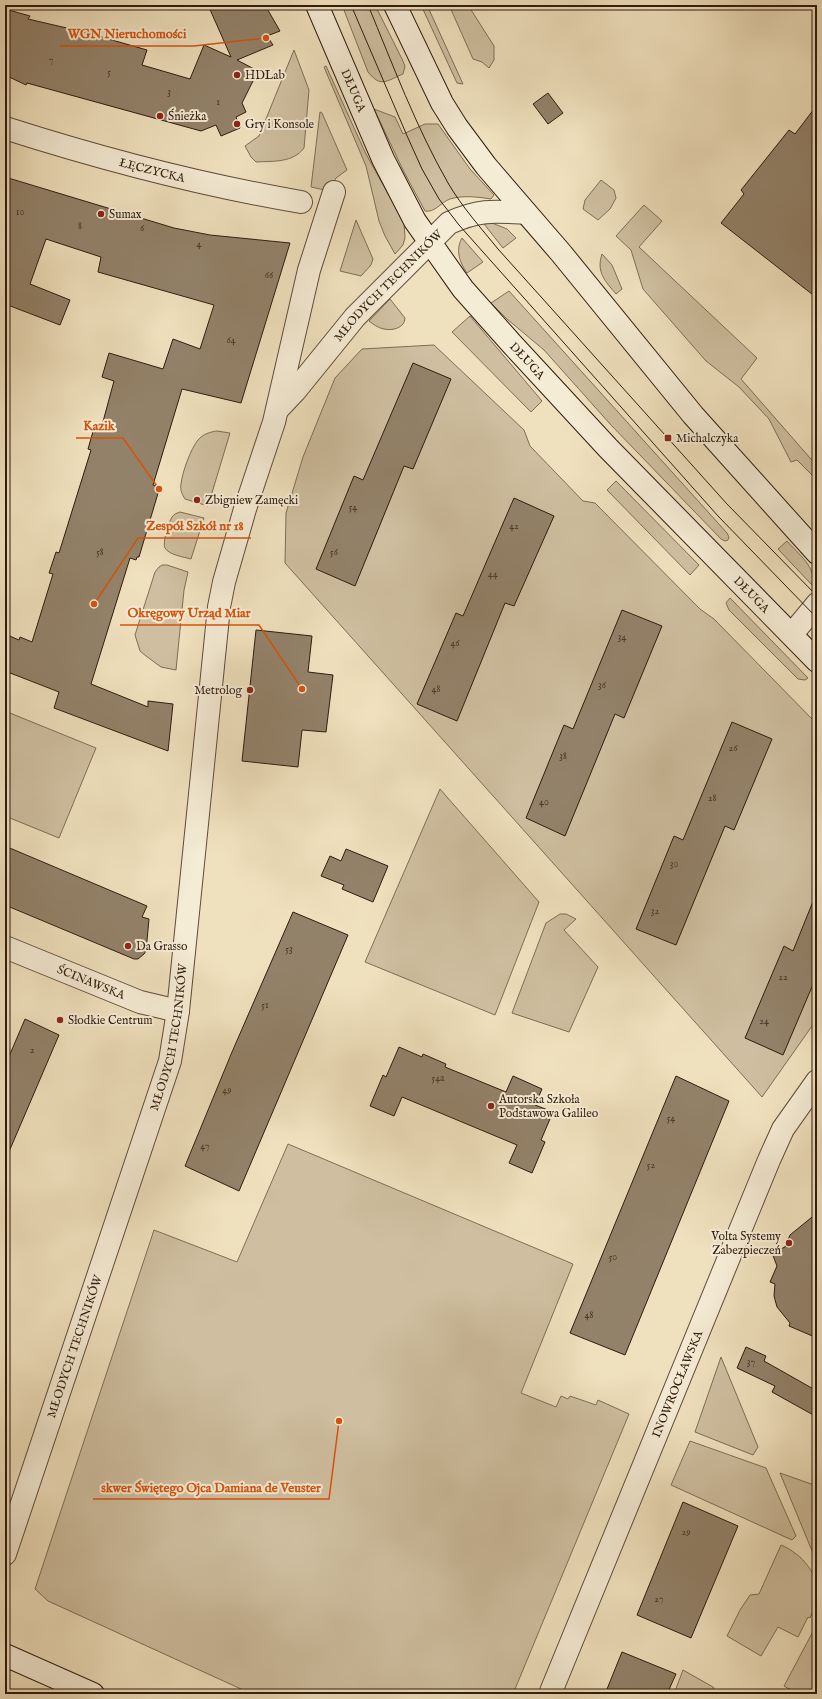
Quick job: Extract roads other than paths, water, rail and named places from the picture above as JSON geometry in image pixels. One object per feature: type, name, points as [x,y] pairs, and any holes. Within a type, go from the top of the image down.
[{"type":"street","name":"DŁUGA","points":[[317,5],[383,159],[415,221],[463,289],[608,448],[817,661]]},
{"type":"street","points":[[395,5],[442,103],[457,127],[486,166],[561,253],[693,415],[817,553]]},
{"type":"street","name":"ŁĘCZYCKA","points":[[5,128],[125,164],[196,181],[302,202]]},
{"type":"street","name":"MŁODYCH TECHNIKÓW","points":[[5,1554],[166,1072],[178,1011],[219,607],[224,582],[245,510],[274,422],[309,270],[334,192]]},
{"type":"street","name":"MŁODYCH TECHNIKÓW","points":[[277,410],[295,391],[355,317],[450,223],[470,214],[487,211],[526,213]]},
{"type":"street","points":[[792,634],[817,604]]},
{"type":"street","name":"ŚCINAWSKA","points":[[5,947],[140,1002],[178,1011]]},
{"type":"street","name":"INOWROCŁAWSKA","points":[[550,1694],[769,1160],[783,1129],[817,1081]]},
{"type":"street","points":[[5,1655],[93,1694]]},
{"type":"tram line","points":[[351,5],[422,169],[439,199],[459,225],[718,516],[817,618]]},
{"type":"tram line","points":[[368,5],[405,96],[436,162],[453,192],[465,209],[498,249],[727,504],[817,596]]},
{"type":"place","name":"WGN Nieruchomości","points":[[266,38]]},
{"type":"place","name":"HDLab","points":[[237,75]]},
{"type":"place","name":"Śnieżka","points":[[160,116]]},
{"type":"place","name":"Gry i Konsole","points":[[237,124]]},
{"type":"place","name":"Sumax","points":[[101,214]]},
{"type":"place","name":"Michalczyka","points":[[668,438]]},
{"type":"place","name":"Kazik","points":[[159,489]]},
{"type":"place","name":"Zbigniew Zamęcki","points":[[197,500]]},
{"type":"place","name":"Zespół Szkół nr 18","points":[[94,604]]},
{"type":"place","name":"Okręgowy Urząd Miar","points":[[302,689]]},
{"type":"place","name":"Metrolog","points":[[250,690]]},
{"type":"place","name":"Da Grasso","points":[[128,946]]},
{"type":"place","name":"Słodkie Centrum","points":[[60,1020]]},
{"type":"place","name":"Autorska Szkoła Podstawowa Galileo","points":[[491,1106]]},
{"type":"place","name":"Volta Systemy Zabezpieczeń","points":[[789,1243]]},
{"type":"place","name":"skwer Świętego Ojca Damiana de Veuster","points":[[339,1421]]}]
